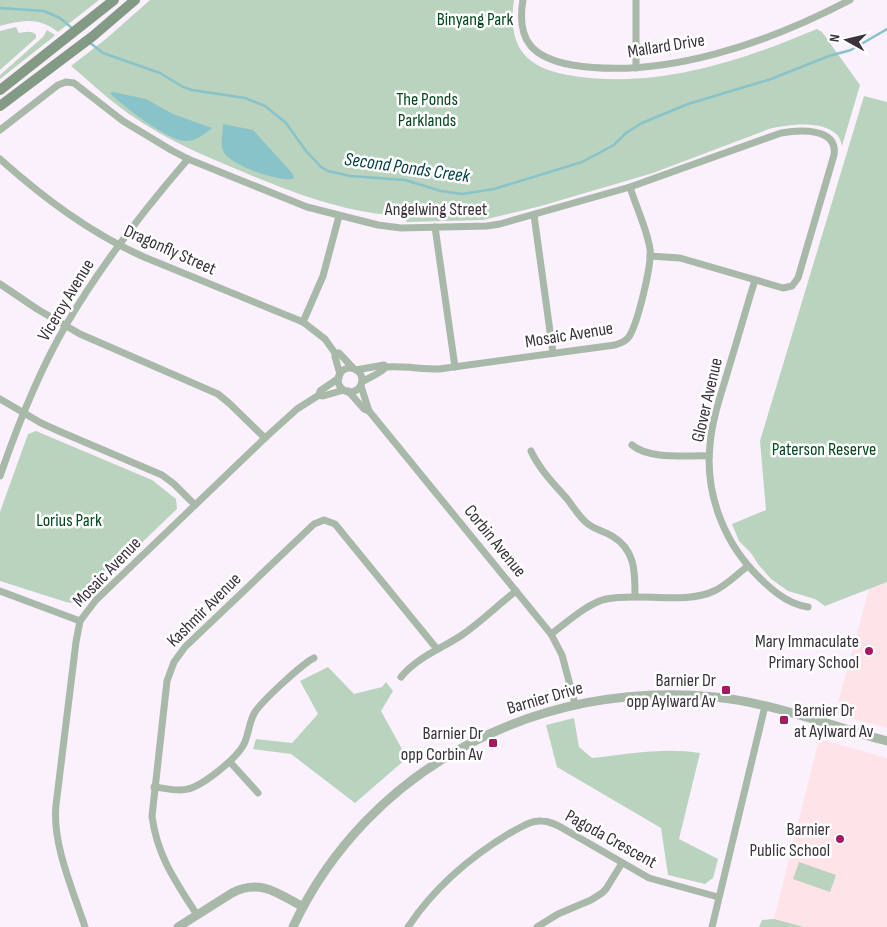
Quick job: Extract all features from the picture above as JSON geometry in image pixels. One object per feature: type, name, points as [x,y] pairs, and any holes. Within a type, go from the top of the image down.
[{"type":"main road","points":[[0,90],[114,0]]},
{"type":"main road","points":[[0,106],[93,36],[135,0]]},
{"type":"street","name":"Mallard Drive","points":[[523,0],[521,10],[524,36],[532,48],[545,58],[582,66],[613,69],[636,68],[689,60],[754,42],[797,26],[850,0]]},
{"type":"street","points":[[636,0],[636,68]]},
{"type":"street","name":"Angelwing Street","points":[[0,130],[62,83],[74,83],[123,121],[188,159],[307,207],[378,225],[401,228],[487,226],[534,215],[630,187],[781,133],[797,131],[814,132],[828,137],[835,149],[834,155],[795,284],[788,288],[783,288],[755,280]]},
{"type":"street","name":"Dragonfly Street","points":[[0,159],[57,207],[118,244],[144,257],[303,322],[325,339],[335,353],[339,376]]},
{"type":"street","name":"Viceroy Avenue","points":[[0,476],[24,412],[66,326],[118,244],[188,159]]},
{"type":"street","name":"Mosaic Avenue","points":[[354,369],[384,365],[386,367],[401,366],[428,369],[455,367],[614,345],[626,340],[633,328],[648,275],[650,256],[647,239],[630,187]]},
{"type":"street","points":[[534,215],[553,353]]},
{"type":"street","points":[[303,322],[323,276],[339,216]]},
{"type":"street","points":[[436,227],[455,367]]},
{"type":"street","points":[[650,256],[680,258],[755,280]]},
{"type":"street","name":"Glover Avenue","points":[[755,280],[716,413],[710,443],[710,480],[718,512],[734,547],[748,566],[771,588],[792,604],[808,607]]},
{"type":"street","points":[[0,284],[66,326],[95,341],[218,394],[265,438]]},
{"type":"street","name":"Dragonfly Street","points":[[335,353],[339,353],[354,369]]},
{"type":"street","points":[[361,384],[361,375],[354,369],[345,370],[339,376],[340,385],[346,391],[356,390],[373,375],[384,371],[386,367]]},
{"type":"street","name":"Mosaic Avenue","points":[[85,927],[60,846],[55,820],[80,621],[96,600],[195,504],[292,413],[318,395],[320,391],[339,376]]},
{"type":"street","name":"Corbin Avenue","points":[[361,384],[368,411]]},
{"type":"street","name":"Mosaic Avenue","points":[[318,395],[323,396],[346,391]]},
{"type":"street","name":"Corbin Avenue","points":[[346,391],[368,411],[551,634],[562,655],[575,704]]},
{"type":"street","points":[[0,398],[61,432],[162,475],[195,504]]},
{"type":"street","points":[[632,445],[638,450],[656,454],[709,456]]},
{"type":"street","points":[[531,451],[537,463],[586,522],[596,529],[612,535],[624,546],[632,558],[634,566],[635,597]]},
{"type":"street","name":"Kashmir Avenue","points":[[197,915],[169,872],[162,857],[152,816],[167,681],[174,662],[185,646],[314,524],[318,521],[330,521],[335,524],[438,649]]},
{"type":"street","points":[[551,634],[599,601],[612,598],[690,597],[705,595],[724,585],[748,566]]},
{"type":"street","points":[[0,591],[80,621]]},
{"type":"street","points":[[401,677],[411,665],[463,634],[516,591]]},
{"type":"street","points":[[154,787],[176,790],[189,789],[230,762],[245,742],[256,710],[303,665],[314,658]]},
{"type":"street","name":"Barnier Drive","points":[[293,927],[319,881],[354,835],[380,808],[412,781],[454,752],[491,732],[524,719],[575,704],[620,696],[656,694],[716,697],[765,706],[887,741]]},
{"type":"street","points":[[712,927],[765,706]]},
{"type":"street","points":[[230,762],[258,793]]},
{"type":"street","name":"Pagoda Crescent","points":[[408,927],[432,896],[472,859],[524,825],[534,822],[550,822],[649,878],[718,897]]},
{"type":"street","points":[[537,927],[558,914],[591,900],[602,893],[622,863]]},
{"type":"street","points":[[178,927],[240,889],[252,886],[269,889],[303,907]]},
{"type":"shaded area","name":"Mary Immaculate Primary School","points":[[887,582],[887,728],[835,714],[869,589]]},
{"type":"shaded area","name":"Barnier Public School","points":[[819,739],[887,758],[887,927],[804,927],[774,919]]},
{"type":"green space","points":[[0,0],[99,0],[58,32],[44,24],[30,21],[0,26]]},
{"type":"green space","name":"The Ponds Parklands","points":[[150,0],[514,0],[514,32],[524,54],[533,62],[558,73],[605,79],[637,79],[698,69],[759,52],[817,29],[822,32],[860,85],[842,146],[836,134],[820,126],[794,125],[776,127],[653,173],[541,206],[483,220],[406,222],[405,216],[364,212],[305,196],[202,154],[157,132],[129,114],[71,66],[107,38]]},
{"type":"green space","points":[[16,27],[19,33],[32,32],[36,35],[36,38],[0,70],[0,31]]},
{"type":"green space","points":[[47,30],[55,35],[0,79],[0,75],[43,37]]},
{"type":"green space","name":"Paterson Reserve","points":[[864,96],[887,102],[887,582],[825,606],[815,599],[788,591],[771,579],[739,541],[732,524],[766,510],[760,441]]},
{"type":"green space","name":"Lorius Park","points":[[36,431],[152,480],[176,499],[177,509],[80,604],[66,602],[0,581],[0,512],[28,434]]},
{"type":"green space","points":[[328,667],[354,694],[382,687],[386,682],[393,691],[381,711],[407,758],[355,803],[291,754],[253,749],[256,739],[292,743],[318,714],[300,681]]},
{"type":"green space","points":[[574,718],[579,747],[592,758],[660,751],[700,753],[679,839],[718,859],[713,878],[705,884],[668,875],[661,828],[557,767],[546,725]]},
{"type":"green space","points":[[799,862],[836,875],[830,892],[793,879]]},
{"type":"green space","points":[[774,919],[804,927],[759,927],[762,920]]},
{"type":"water","points":[[110,93],[146,99],[173,114],[212,128],[195,139],[184,141],[176,139],[124,106]]},
{"type":"water","points":[[223,124],[253,130],[292,173],[293,179],[266,175],[234,162],[222,148]]},
{"type":"waterway","name":"Second Ponds Creek","points":[[0,8],[44,11],[60,18],[73,29]]},
{"type":"waterway","name":"Second Ponds Creek","points":[[89,42],[103,53],[160,73],[183,87],[245,98],[265,106],[286,123],[306,151],[321,167],[328,171],[350,176],[405,180],[441,191],[462,194],[494,189],[582,162],[614,145],[626,133],[642,123],[688,104],[771,79],[829,56],[851,50],[887,29]]},
{"type":"place","name":"Mary Immaculate Primary School","points":[[869,651]]},
{"type":"place","name":"Barnier Dr opp Aylward Av","points":[[726,690]]},
{"type":"place","name":"Barnier Dr at Aylward Av","points":[[784,720]]},
{"type":"place","name":"Barnier Dr opp Corbin Av","points":[[493,743]]},
{"type":"place","name":"Barnier Public School","points":[[840,839]]},
{"type":"park label","name":"Binyang Park","points":[[475,19]]}]
